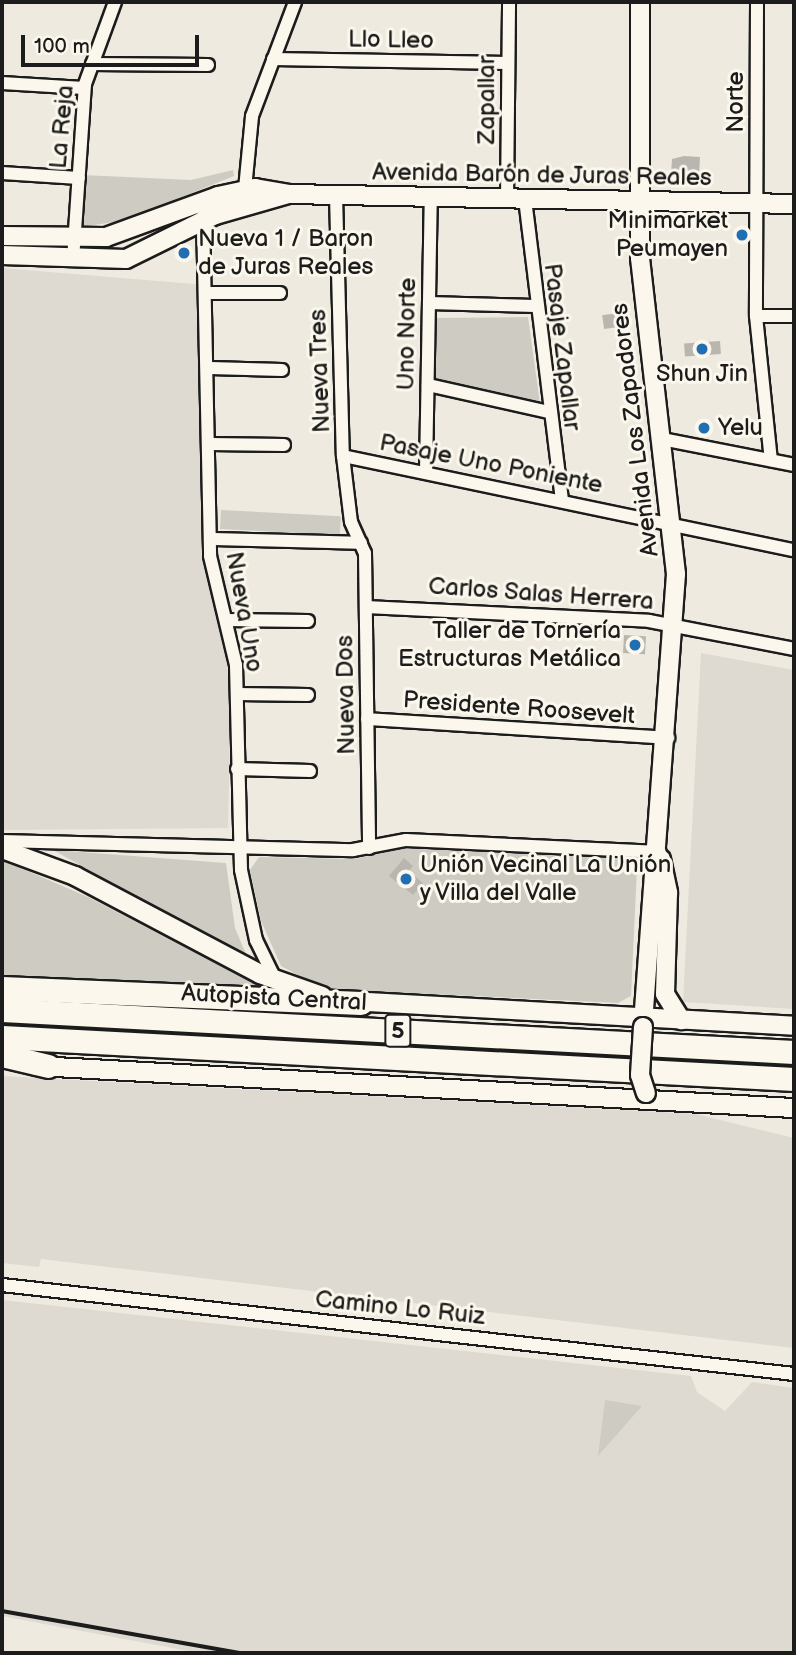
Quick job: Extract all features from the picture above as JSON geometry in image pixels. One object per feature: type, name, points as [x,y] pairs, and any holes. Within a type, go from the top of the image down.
[{"type":"highway","points":[[2,988],[361,1003]]},
{"type":"highway","name":"Autopista Central","points":[[2,1010],[794,1052]]},
{"type":"highway","name":"5","points":[[2,1037],[794,1079]]},
{"type":"highway","points":[[2,1055],[48,1066]]},
{"type":"main road","name":"Avenida Los Zapadores","points":[[640,2],[640,258],[672,522],[675,625],[660,852],[648,909],[640,1075],[652,1097]]},
{"type":"main road","name":"Avenida Barón de Juras Reales","points":[[2,236],[75,241],[119,234],[202,201],[245,189],[288,194],[794,204]]},
{"type":"main road","name":"Avenida Barón de Juras Reales","points":[[2,256],[73,260],[126,259],[203,220],[288,194]]},
{"type":"main road","points":[[2,849],[75,876],[277,982],[361,1003],[643,1023],[681,1020],[794,1026]]},
{"type":"main road","name":"Avenida Los Zapadores","points":[[660,852],[668,893],[665,994],[681,1020]]},
{"type":"main road","points":[[2,1065],[652,1097],[794,1108]]},
{"type":"street","name":"La Reja","points":[[73,260],[84,88],[115,2]]},
{"type":"street","points":[[245,189],[252,117],[295,2]]},
{"type":"street","name":"Zapallar","points":[[509,2],[508,63],[516,199]]},
{"type":"street","name":"Norte","points":[[757,2],[756,316],[771,460]]},
{"type":"street","name":"Llo Lleo","points":[[273,59],[508,63]]},
{"type":"street","points":[[92,64],[208,65]]},
{"type":"street","points":[[2,83],[84,88]]},
{"type":"street","points":[[2,173],[79,178]]},
{"type":"street","name":"Nueva Tres","points":[[336,195],[343,456],[351,522],[361,543]]},
{"type":"street","name":"Uno Norte","points":[[426,472],[431,197]]},
{"type":"street","name":"Pasaje Zapallar","points":[[516,199],[535,306],[562,500]]},
{"type":"street","name":"Nueva Uno","points":[[202,201],[210,368],[210,538],[237,694],[238,847],[256,940],[277,982]]},
{"type":"street","points":[[208,293],[281,293]]},
{"type":"street","points":[[429,303],[535,306]]},
{"type":"street","points":[[756,316],[794,316]]},
{"type":"street","points":[[210,368],[282,370]]},
{"type":"street","points":[[428,385],[550,412]]},
{"type":"street","points":[[662,439],[794,465]]},
{"type":"street","points":[[210,444],[284,445]]},
{"type":"street","name":"Pasaje Uno Poniente","points":[[343,456],[672,522],[794,550]]},
{"type":"street","points":[[210,538],[361,543]]},
{"type":"street","name":"Nueva Dos","points":[[361,543],[366,607],[369,848]]},
{"type":"street","name":"Carlos Salas Herrera","points":[[366,607],[675,625],[794,649]]},
{"type":"street","points":[[226,620],[308,621]]},
{"type":"street","points":[[237,694],[308,695]]},
{"type":"street","name":"Presidente Roosevelt","points":[[367,719],[668,738]]},
{"type":"street","points":[[237,769],[310,771]]},
{"type":"street","points":[[2,841],[369,848],[406,840],[660,852]]},
{"type":"street","name":"Camino Lo Ruiz","points":[[2,1285],[794,1374]]},
{"type":"shaded area","points":[[233,170],[234,176],[122,221],[79,227],[83,175],[191,180]]},
{"type":"shaded area","points":[[2,268],[205,285],[202,546],[231,685],[228,828],[2,830]]},
{"type":"shaded area","points":[[528,317],[540,404],[433,381],[435,318]]},
{"type":"shaded area","points":[[221,510],[341,516],[340,535],[220,529]]},
{"type":"shaded area","points":[[701,653],[794,670],[794,1009],[683,1002]]},
{"type":"shaded area","points":[[415,846],[628,857],[637,868],[631,996],[618,1003],[324,989],[281,966],[261,921],[250,870],[259,857],[355,859]]},
{"type":"shaded area","points":[[53,850],[226,863],[235,928],[248,959]]},
{"type":"shaded area","points":[[2,860],[88,897],[259,986],[2,976]]},
{"type":"shaded area","points":[[2,1076],[696,1114],[794,1138],[794,1348],[41,1259],[39,1267],[2,1263]]},
{"type":"shaded area","points":[[2,1300],[691,1376],[697,1392],[725,1411],[752,1382],[794,1388],[794,1653],[199,1653],[2,1616]]},
{"type":"shaded area","points":[[605,1400],[642,1406],[598,1456]]},
{"type":"building","points":[[684,156],[700,157],[699,176],[671,175],[672,159]]},
{"type":"building","points":[[618,313],[620,327],[604,329],[602,315]]},
{"type":"building","name":"Shun Jin","points":[[720,341],[721,354],[685,356],[684,344]]},
{"type":"building","name":"Taller de Tornería Estructuras Metálica","points":[[624,635],[646,636],[645,654],[623,653]]},
{"type":"building","name":"Unión Vecinal La Unión y Villa del Valle","points":[[404,858],[413,866],[409,871],[423,883],[413,895],[389,876]]},
{"type":"railway","points":[[2,1611],[239,1653]]},
{"type":"place","name":"Minimarket Peumayen","points":[[742,235]]},
{"type":"place","name":"Nueva 1 / Baron de Juras Reales","points":[[184,253]]},
{"type":"place","name":"Shun Jin","points":[[702,349]]},
{"type":"place","name":"Yelu","points":[[704,428]]},
{"type":"place","name":"Taller de Tornería Estructuras Metálica","points":[[635,645]]},
{"type":"place","name":"Unión Vecinal La Unión y Villa del Valle","points":[[406,879]]}]
